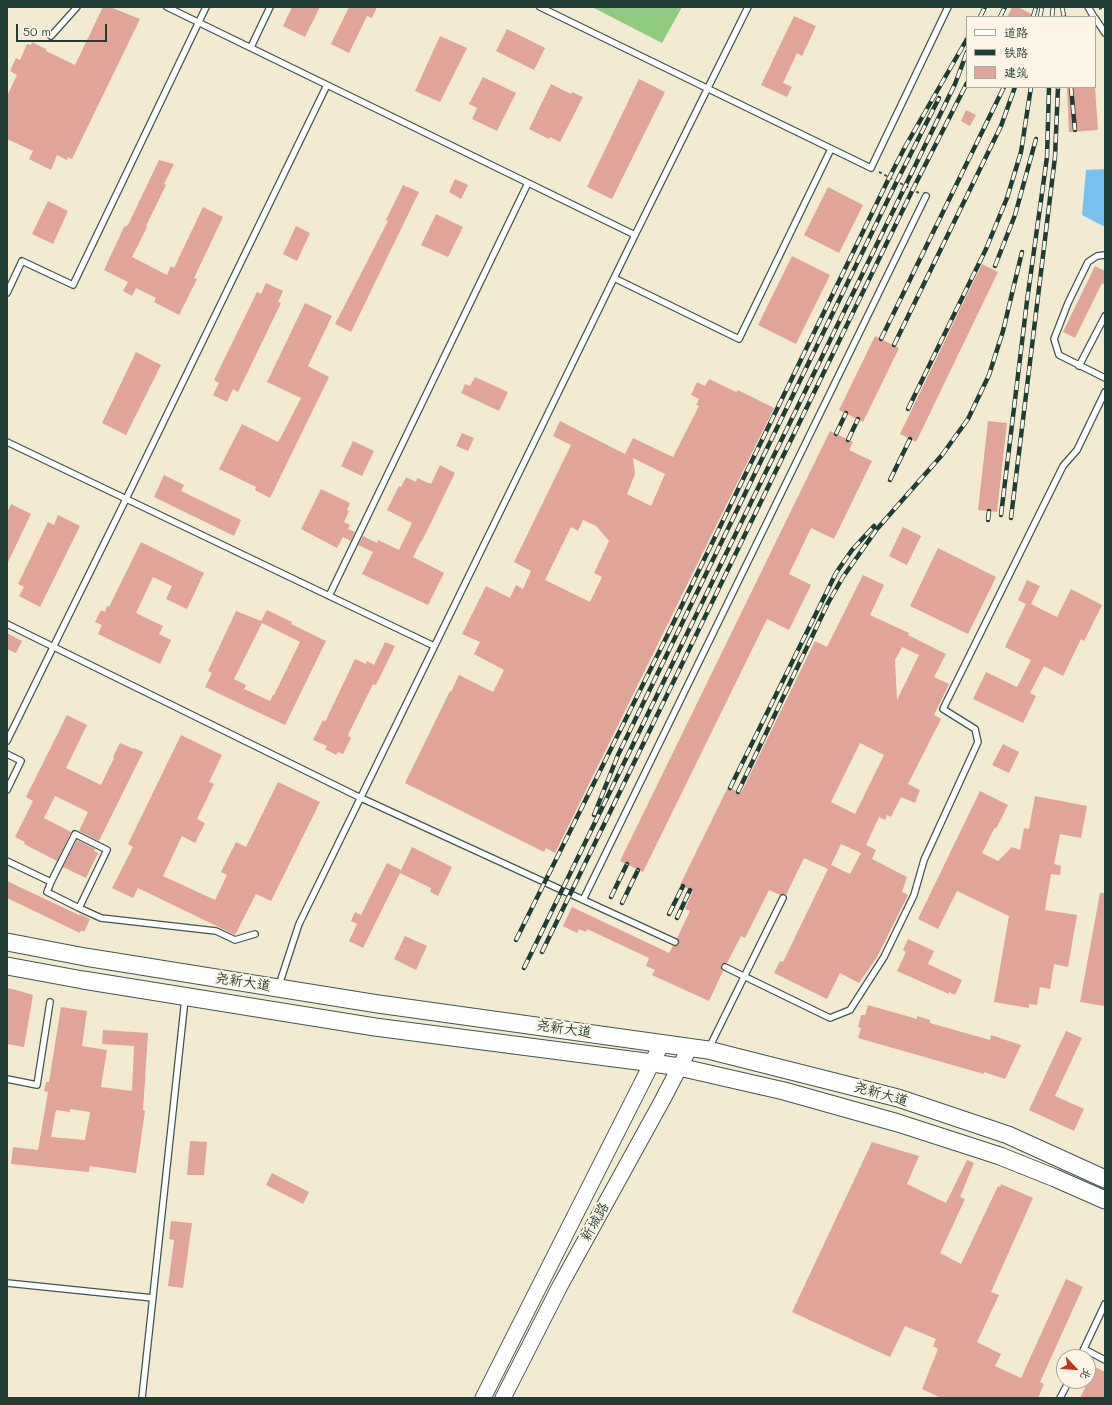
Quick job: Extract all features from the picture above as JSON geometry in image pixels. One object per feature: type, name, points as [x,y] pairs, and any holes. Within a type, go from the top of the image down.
[{"type":"main road","name":"尧新大道","points":[[7,942],[85,957],[378,1004],[708,1050],[898,1098],[1008,1135],[1063,1158],[1105,1179]]},
{"type":"main road","name":"尧新大道","points":[[7,966],[375,1027],[679,1067],[784,1091],[898,1124],[1000,1156],[1105,1200]]},
{"type":"main road","name":"新城路","points":[[483,1398],[662,1043]]},
{"type":"main road","name":"新城路","points":[[503,1398],[560,1286],[690,1047]]},
{"type":"lane","points":[[51,36],[77,7]]},
{"type":"lane","points":[[167,7],[635,235]]},
{"type":"lane","points":[[7,293],[22,261],[73,285],[206,7]]},
{"type":"lane","points":[[251,47],[270,7]]},
{"type":"lane","points":[[540,7],[871,168],[948,7]]},
{"type":"lane","points":[[278,988],[300,924],[434,646],[748,7]]},
{"type":"lane","points":[[1088,7],[1094,16]]},
{"type":"lane","points":[[1096,20],[1105,33]]},
{"type":"lane","points":[[7,741],[327,85]]},
{"type":"lane","points":[[614,278],[739,340],[831,149]]},
{"type":"lane","points":[[329,596],[528,183]]},
{"type":"lane","points":[[583,900],[926,196]]},
{"type":"lane","points":[[1105,255],[1097,256],[1088,262],[1068,303],[1054,339],[1059,355],[1105,378]]},
{"type":"lane","points":[[1079,366],[1105,316]]},
{"type":"lane","points":[[726,967],[830,1018],[850,1010],[884,957],[914,895],[924,860],[978,742],[975,729],[943,709],[1063,466],[1077,450],[1105,392]]},
{"type":"lane","points":[[7,442],[434,646]]},
{"type":"lane","points":[[7,624],[361,798],[675,942]]},
{"type":"lane","points":[[7,754],[21,761],[7,790]]},
{"type":"lane","points":[[79,908],[107,850],[75,834],[47,892],[79,908],[102,918],[216,931],[235,940],[255,934]]},
{"type":"lane","points":[[7,861],[51,882]]},
{"type":"lane","points":[[708,1050],[783,898]]},
{"type":"lane","points":[[142,1398],[185,996]]},
{"type":"lane","points":[[7,1079],[37,1085],[50,1002]]},
{"type":"lane","points":[[7,1283],[153,1298]]},
{"type":"lane","points":[[1084,1349],[1105,1304]]},
{"type":"lane","points":[[1096,1355],[1105,1360]]},
{"type":"lane","points":[[1060,1398],[1065,1389]]},
{"type":"path","points":[[871,168],[926,196]]},
{"type":"green space","points":[[592,7],[682,7],[662,43]]},
{"type":"water","points":[[1105,169],[1105,227],[1082,215],[1086,170]]},
{"type":"building","points":[[103,7],[110,7],[140,19],[72,159],[68,157],[67,160],[57,155],[51,170],[29,159],[33,151],[7,139],[7,96],[17,75],[10,71],[16,58],[20,60],[27,44],[31,45],[32,42],[46,49],[46,51],[75,65]]},
{"type":"building","points":[[292,7],[320,7],[305,37],[283,26]]},
{"type":"building","points":[[349,7],[377,7],[372,18],[367,16],[349,53],[331,44]]},
{"type":"building","points":[[1012,7],[1018,7],[1035,16],[1008,16]]},
{"type":"building","points":[[794,16],[816,26],[802,56],[797,53],[783,83],[792,87],[787,97],[761,85]]},
{"type":"building","points":[[507,29],[545,48],[534,70],[496,51]]},
{"type":"building","points":[[440,36],[467,48],[440,102],[415,91]]},
{"type":"building","points":[[483,77],[516,93],[497,131],[472,119],[477,108],[469,104]]},
{"type":"building","points":[[639,79],[665,92],[612,199],[587,187]]},
{"type":"building","points":[[551,84],[571,94],[572,92],[583,97],[560,142],[550,137],[549,139],[529,129]]},
{"type":"building","points":[[1067,88],[1095,88],[1098,130],[1069,132]]},
{"type":"building","points":[[966,110],[976,115],[970,126],[961,121]]},
{"type":"building","points":[[159,160],[174,164],[164,184],[166,185],[132,257],[167,275],[171,266],[174,268],[203,207],[223,217],[194,278],[197,279],[179,315],[154,302],[156,298],[136,288],[132,296],[123,291],[128,282],[104,270],[124,227],[128,225]]},
{"type":"building","points":[[455,179],[468,185],[461,199],[449,192]]},
{"type":"building","points":[[403,185],[419,192],[351,332],[335,324],[388,221],[386,220]]},
{"type":"building","points":[[828,187],[863,205],[839,253],[804,235]]},
{"type":"building","points":[[48,201],[68,211],[53,244],[32,234]]},
{"type":"building","points":[[436,214],[463,227],[448,257],[421,245]]},
{"type":"building","points":[[296,226],[310,233],[297,261],[283,254]]},
{"type":"building","points":[[792,256],[830,275],[796,344],[758,325]]},
{"type":"building","points":[[982,264],[998,272],[916,442],[900,434]]},
{"type":"building","points":[[1095,266],[1105,271],[1105,285],[1102,283],[1075,338],[1063,332]]},
{"type":"building","points":[[266,283],[283,291],[278,302],[281,303],[238,392],[233,389],[227,402],[213,395],[219,383],[214,380],[257,292],[261,294]]},
{"type":"building","points":[[305,303],[332,316],[308,366],[329,377],[270,498],[255,490],[256,487],[219,469],[242,424],[278,442],[282,435],[301,398],[267,382]]},
{"type":"building","points":[[875,336],[899,348],[863,422],[839,410]]},
{"type":"building","points":[[136,352],[161,365],[126,435],[102,423]]},
{"type":"building","points":[[475,377],[508,392],[499,411],[461,393],[465,384],[470,386]]},
{"type":"building","points":[[709,379],[736,392],[738,390],[774,408],[555,853],[546,848],[544,852],[405,783],[459,675],[493,692],[504,670],[474,654],[480,642],[462,634],[486,586],[510,598],[516,585],[523,589],[531,571],[514,562],[571,445],[553,436],[560,421],[625,454],[633,438],[673,457],[699,406],[696,405],[699,399],[691,395],[697,382],[705,386]],"holes":[[[633,458],[665,474],[651,506],[627,494],[635,474]],[[583,520],[596,526],[609,541],[594,573],[602,577],[590,602],[545,580],[571,527],[578,531]]]},
{"type":"building","points":[[988,421],[1007,423],[997,512],[978,510]]},
{"type":"building","points":[[830,431],[853,442],[849,450],[872,461],[834,539],[811,528],[789,574],[811,585],[789,630],[767,619],[643,872],[620,861]]},
{"type":"building","points":[[462,433],[474,438],[468,451],[456,446]]},
{"type":"building","points":[[353,441],[374,451],[362,476],[341,466]]},
{"type":"building","points":[[440,465],[455,473],[413,557],[444,573],[428,605],[362,574],[373,552],[358,545],[363,536],[377,543],[378,540],[399,550],[412,523],[387,510],[399,486],[401,487],[406,477],[416,482],[417,478],[431,484]]},
{"type":"building","points":[[164,475],[184,485],[181,491],[241,520],[234,536],[154,497]]},
{"type":"building","points":[[321,489],[350,503],[347,510],[349,511],[344,522],[350,525],[348,529],[355,532],[351,541],[343,537],[337,548],[301,529]]},
{"type":"building","points":[[11,504],[31,514],[7,564],[7,513]]},
{"type":"building","points":[[58,515],[80,526],[40,607],[19,596],[24,587],[18,584],[48,522],[54,525]]},
{"type":"building","points":[[903,527],[921,536],[907,565],[889,556]]},
{"type":"building","points":[[141,542],[204,573],[187,609],[166,599],[172,586],[153,577],[136,613],[163,626],[159,634],[171,640],[160,664],[98,634],[102,625],[95,622],[101,610],[105,612],[107,606],[109,607]]},
{"type":"building","points":[[938,548],[996,577],[968,634],[910,606]]},
{"type":"building","points":[[863,575],[884,585],[870,615],[909,633],[908,635],[946,654],[934,677],[949,684],[934,715],[941,719],[908,784],[920,790],[915,803],[901,797],[891,817],[887,815],[885,820],[879,817],[866,845],[876,850],[872,859],[907,877],[902,892],[908,895],[877,957],[859,983],[840,973],[827,999],[774,973],[780,961],[783,962],[828,869],[804,858],[786,895],[780,895],[769,890],[745,938],[741,936],[727,963],[721,965],[723,971],[709,1001],[652,975],[655,970],[646,966],[649,958],[587,929],[586,932],[579,929],[577,933],[563,926],[572,907],[669,953],[673,946],[678,945],[679,941],[677,938],[690,911],[685,909],[693,891],[680,885],[728,787],[741,793],[815,641],[827,647]],"holes":[[[902,647],[919,655],[897,700],[895,660]],[[860,743],[884,755],[855,814],[831,802]],[[841,844],[861,853],[850,874],[831,865]]]},
{"type":"building","points":[[1027,580],[1040,586],[1031,604],[1057,617],[1071,589],[1102,605],[1084,641],[1081,639],[1063,676],[1044,666],[1030,693],[1036,696],[1023,723],[973,699],[986,672],[1017,687],[1031,660],[1005,647],[1026,604],[1018,600]]},
{"type":"building","points":[[267,610],[292,622],[291,624],[326,641],[285,725],[205,687],[212,673],[208,671],[236,611],[261,621]],"holes":[[[262,623],[300,642],[270,701],[244,689],[246,685],[234,679]]]},
{"type":"building","points":[[7,633],[22,641],[16,653],[7,649]]},
{"type":"building","points":[[385,642],[395,646],[376,685],[373,684],[348,735],[351,738],[343,754],[338,752],[336,755],[325,749],[327,746],[313,740],[323,720],[325,722],[355,659],[366,664],[367,661],[374,665]]},
{"type":"building","points":[[67,715],[87,725],[66,768],[101,785],[120,743],[143,752],[99,841],[79,831],[88,812],[55,796],[44,818],[71,832],[57,861],[24,844],[25,842],[15,837],[33,801],[26,797]]},
{"type":"building","points":[[181,735],[222,755],[209,782],[214,784],[197,819],[205,823],[195,843],[182,836],[163,876],[215,900],[227,875],[221,872],[236,842],[246,847],[278,782],[320,802],[271,901],[256,894],[235,935],[138,888],[133,898],[112,888],[133,847],[128,844]]},
{"type":"building","points":[[1003,744],[1019,752],[1009,773],[992,765]]},
{"type":"building","points":[[980,791],[1008,805],[982,853],[998,861],[1012,847],[1020,850],[1024,828],[1029,829],[1035,796],[1087,806],[1081,838],[1060,834],[1054,864],[1061,866],[1060,875],[1051,874],[1045,910],[1077,915],[1068,967],[1054,964],[1050,989],[1040,987],[1037,1005],[1029,1004],[1029,1008],[994,1002],[1009,916],[957,891],[938,929],[918,919]]},
{"type":"building","points":[[77,840],[95,849],[94,851],[98,853],[86,878],[63,867]]},
{"type":"building","points":[[412,847],[452,867],[438,896],[430,892],[431,888],[400,873],[363,948],[349,941],[357,924],[351,921],[355,912],[361,915],[387,863],[401,870]]},
{"type":"building","points":[[7,881],[90,919],[84,932],[81,930],[80,933],[7,898]]},
{"type":"building","points":[[1100,893],[1105,893],[1104,1006],[1080,1002]]},
{"type":"building","points":[[405,936],[427,946],[416,970],[394,959]]},
{"type":"building","points":[[908,939],[934,951],[928,964],[962,980],[955,995],[949,992],[949,994],[897,971],[906,952],[903,950]]},
{"type":"building","points":[[7,988],[33,995],[24,1047],[7,1044]]},
{"type":"building","points":[[868,1005],[917,1019],[917,1016],[930,1020],[930,1023],[990,1040],[991,1035],[1021,1045],[1005,1079],[984,1072],[984,1074],[858,1038],[861,1028],[858,1027],[861,1015],[865,1015]]},
{"type":"building","points":[[61,1007],[87,1011],[82,1046],[107,1050],[101,1087],[132,1091],[134,1046],[102,1044],[103,1030],[148,1033],[143,1110],[145,1111],[136,1173],[90,1166],[89,1172],[11,1164],[13,1147],[38,1150],[48,1092],[44,1091],[46,1082],[49,1082]],"holes":[[[70,1109],[90,1112],[85,1140],[51,1137],[56,1110],[70,1112]]]},
{"type":"building","points":[[1066,1031],[1082,1038],[1055,1096],[1084,1109],[1074,1131],[1029,1110]]},
{"type":"building","points":[[190,1141],[207,1142],[204,1175],[187,1175]]},
{"type":"building","points":[[872,1142],[919,1156],[907,1184],[946,1203],[967,1160],[974,1163],[960,1197],[965,1199],[940,1253],[961,1264],[998,1186],[1000,1187],[1001,1184],[1033,1198],[991,1292],[999,1295],[977,1342],[1001,1354],[995,1366],[1021,1378],[1066,1279],[1083,1287],[1040,1382],[1044,1384],[1038,1398],[941,1398],[922,1389],[938,1349],[933,1346],[936,1339],[905,1326],[890,1357],[792,1312]]},
{"type":"building","points":[[272,1173],[309,1192],[303,1204],[266,1185]]},
{"type":"building","points":[[171,1221],[192,1223],[183,1288],[168,1286],[174,1240],[169,1239]]},
{"type":"building","points":[[1096,1368],[1105,1372],[1105,1398],[1080,1398],[1084,1389],[1096,1389]]},
{"type":"railway","points":[[980,16],[985,7]]},
{"type":"railway","points":[[1000,16],[1005,7]]},
{"type":"railway","points":[[1033,16],[1036,7]]},
{"type":"railway","points":[[1040,16],[1042,7]]},
{"type":"railway","points":[[1052,16],[1053,7]]},
{"type":"railway","points":[[1062,7],[1064,16]]},
{"type":"railway","points":[[516,940],[667,636],[889,178],[905,147],[966,41]]},
{"type":"railway","points":[[524,968],[955,84],[966,55]]},
{"type":"railway","points":[[542,952],[913,189],[966,85]]},
{"type":"railway","points":[[881,339],[1004,88]]},
{"type":"railway","points":[[894,345],[1001,126],[1015,88]]},
{"type":"railway","points":[[908,409],[986,249],[1007,198],[1021,152],[1031,88]]},
{"type":"railway","points":[[1001,515],[1027,301],[1047,157],[1049,88]]},
{"type":"railway","points":[[1011,518],[1055,157],[1058,88]]},
{"type":"railway","points":[[1071,88],[1075,130]]},
{"type":"railway","points":[[594,815],[618,755],[897,181],[939,98]]},
{"type":"railway","points":[[995,266],[1015,215],[1036,139]]},
{"type":"railway","points":[[738,792],[828,603],[843,577],[877,529],[942,455],[968,419],[989,375],[1003,331],[1022,252]]},
{"type":"railway","points":[[836,434],[846,413]]},
{"type":"railway","points":[[848,440],[858,419]]},
{"type":"railway","points":[[890,480],[910,439]]},
{"type":"railway","points":[[988,520],[989,511]]},
{"type":"railway","points":[[730,788],[836,573],[852,550],[874,526]]},
{"type":"railway","points":[[611,897],[627,864]]},
{"type":"railway","points":[[622,903],[638,870]]},
{"type":"railway","points":[[669,914],[683,886]]},
{"type":"railway","points":[[677,918],[690,890]]}]
